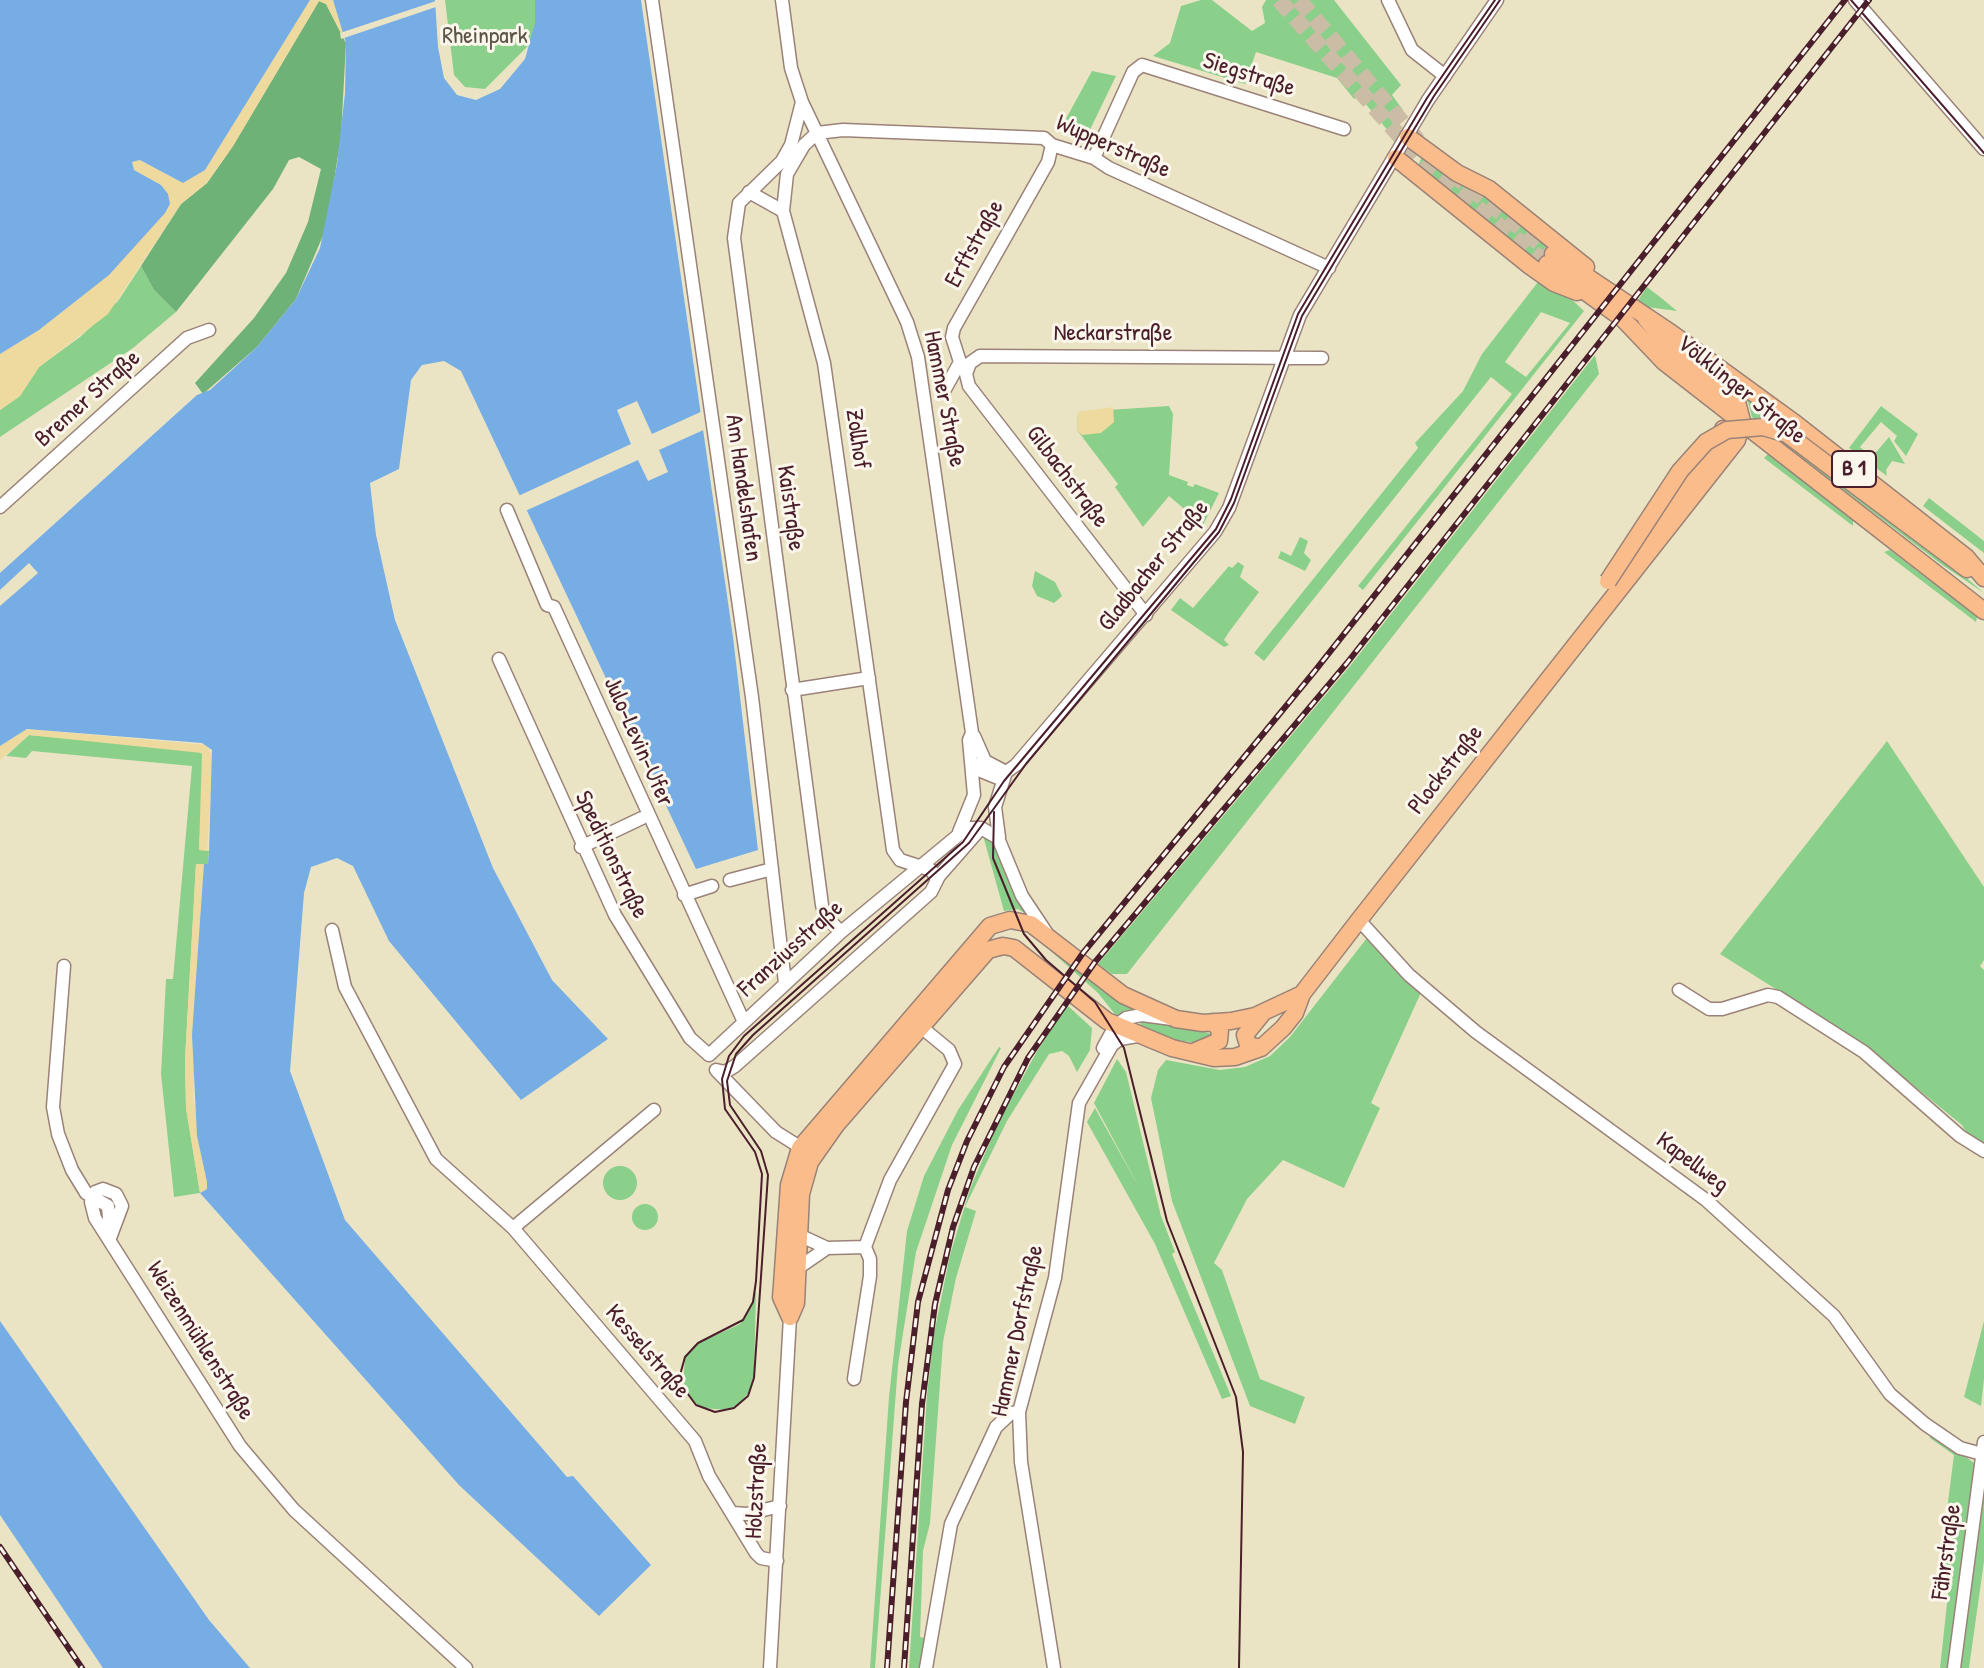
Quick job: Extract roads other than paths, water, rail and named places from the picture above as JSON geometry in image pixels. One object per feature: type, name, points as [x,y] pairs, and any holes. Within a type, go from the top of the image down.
[{"type":"main road","points":[[1408,137],[1457,173],[1489,189],[1572,253],[1595,290]]},
{"type":"main road","points":[[1396,158],[1554,283],[1595,290]]},
{"type":"main road","name":"Völklinger Straße","points":[[1550,259],[1595,290],[1671,333],[1796,424],[1966,557],[1982,576]]},
{"type":"main road","name":"Völklinger Straße","points":[[1595,290],[1664,362],[1984,611]]},
{"type":"main road","name":"B 1","points":[[1646,319],[1671,348],[1730,394],[1748,427]]},
{"type":"main road","name":"Plockstraße","points":[[1629,575],[1657,523],[1720,440],[1723,430],[1715,400]]},
{"type":"main road","name":"Plockstraße","points":[[1261,1048],[1295,1013],[1302,994],[1359,920],[1748,427]]},
{"type":"main road","points":[[1583,634],[1608,581],[1680,471],[1706,442],[1727,430],[1763,427],[1787,434],[1938,551],[1982,576]]},
{"type":"main road","name":"Holzstraße","points":[[790,1317],[781,1297],[789,1185],[807,1151],[990,926],[1010,920],[1023,921],[1050,938]]},
{"type":"main road","name":"Plockstraße","points":[[1050,938],[1123,995],[1176,1019],[1213,1022],[1263,1013],[1302,994]]},
{"type":"main road","name":"Holzstraße","points":[[914,1022],[984,952],[1003,946],[1018,950],[1099,1016]]},
{"type":"main road","points":[[1261,1048],[1248,1045],[1245,1035],[1263,1013]]},
{"type":"main road","points":[[1099,1016],[1137,1036],[1192,1053],[1235,1057],[1261,1048]]},
{"type":"main road","points":[[1192,1053],[1219,1041],[1220,1030],[1213,1022]]},
{"type":"main road","name":"Holzstraße","points":[[790,1317],[796,1303],[802,1186],[807,1151]]},
{"type":"street","name":"Am Handelshafen","points":[[652,0],[752,697],[785,983]]},
{"type":"street","name":"Hammer Straße","points":[[782,0],[791,68],[802,102],[907,322],[924,395],[972,733],[985,761],[1006,772]]},
{"type":"street","points":[[1388,0],[1412,50],[1445,76]]},
{"type":"street","name":"Gladbacher Straße","points":[[1006,772],[1021,761],[1222,522],[1300,315],[1445,76],[1497,0]]},
{"type":"street","points":[[1855,0],[1984,149]]},
{"type":"street","name":"Siegstraße","points":[[1094,158],[1133,72],[1139,66],[1344,129]]},
{"type":"street","name":"Kaistraße","points":[[802,102],[791,145],[782,161],[749,192],[735,215],[736,267],[822,905],[825,916],[841,932]]},
{"type":"street","name":"Wupperstraße","points":[[817,133],[843,130],[1040,138],[1094,158],[1109,168],[1329,268]]},
{"type":"street","name":"Zollhof","points":[[817,133],[799,152],[787,174],[783,211],[824,363],[893,850],[900,860],[918,867]]},
{"type":"street","name":"Erftstraße","points":[[944,391],[960,362],[952,337],[954,328],[1048,162],[1052,145]]},
{"type":"street","points":[[749,192],[783,211]]},
{"type":"street","name":"Bremer Straße","points":[[0,507],[187,338],[209,330]]},
{"type":"street","name":"Neckarstraße","points":[[969,386],[968,368],[980,356],[1283,356]]},
{"type":"street","points":[[1283,356],[1322,358]]},
{"type":"street","points":[[924,395],[969,386]]},
{"type":"street","name":"Gilbachstraße","points":[[969,386],[1146,615]]},
{"type":"street","name":"Julo-Levin-Ufer","points":[[554,607],[547,605],[507,510],[524,537],[555,602],[554,607],[743,1020]]},
{"type":"street","name":"Speditionstraße","points":[[499,659],[581,847],[625,934],[690,1038],[709,1055]]},
{"type":"street","points":[[792,690],[869,678]]},
{"type":"street","name":"Hammer Straße","points":[[972,733],[969,740],[972,762]]},
{"type":"street","points":[[972,762],[992,777],[1006,772]]},
{"type":"street","name":"Franziusstraße","points":[[709,1055],[743,1020],[841,932],[959,832],[974,795],[972,762]]},
{"type":"street","points":[[1000,840],[995,807],[1006,772]]},
{"type":"street","points":[[581,847],[642,818]]},
{"type":"street","points":[[959,832],[981,828],[1000,840]]},
{"type":"street","name":"Franziusstraße","points":[[716,1070],[725,1072],[747,1054],[931,892],[937,879],[981,828]]},
{"type":"street","name":"Plockstraße","points":[[1000,840],[1022,896],[1050,938]]},
{"type":"street","points":[[918,867],[931,870],[937,879]]},
{"type":"street","points":[[730,880],[772,869]]},
{"type":"street","points":[[684,895],[712,886]]},
{"type":"street","name":"Kapellweg","points":[[1359,920],[1409,975],[1476,1032],[1718,1210],[1834,1316],[1890,1394],[1925,1424],[1960,1448],[1983,1448]]},
{"type":"street","name":"Kesselstraße","points":[[332,930],[345,987],[429,1148],[446,1171],[513,1228],[695,1441],[709,1476],[757,1554],[777,1561]]},
{"type":"street","name":"Weizenmühlenstraße","points":[[64,966],[53,1107],[58,1134],[72,1170],[86,1193],[108,1206],[110,1238],[240,1446],[294,1510],[466,1668]]},
{"type":"street","points":[[1679,990],[1709,1009],[1722,1009],[1768,995],[1778,997],[1864,1052],[1960,1136],[1984,1151]]},
{"type":"street","points":[[1099,1016],[1106,1030],[1104,1048]]},
{"type":"street","points":[[1115,1026],[1135,1016],[1176,1019]]},
{"type":"street","points":[[854,1379],[870,1276],[870,1259],[865,1247],[890,1180],[954,1068],[955,1059],[949,1050],[914,1022]]},
{"type":"street","name":"Hammer Dorfstraße","points":[[1054,1668],[1022,1475],[1019,1412],[1055,1278],[1079,1103],[1115,1026]]},
{"type":"street","points":[[1104,1048],[1117,1040],[1137,1036]]},
{"type":"street","points":[[747,1054],[739,1076],[751,1097],[750,1104]]},
{"type":"street","points":[[709,1055],[716,1070],[776,1132],[807,1151]]},
{"type":"street","points":[[513,1228],[654,1110]]},
{"type":"street","points":[[799,1235],[827,1248],[865,1247]]},
{"type":"street","points":[[798,1268],[827,1248]]},
{"type":"street","name":"Holzstraße","points":[[770,1668],[790,1317]]},
{"type":"street","points":[[926,1668],[946,1537],[996,1427],[1011,1413],[1019,1412]]},
{"type":"street","name":"Fährstraße","points":[[1954,1668],[1983,1448]]},
{"type":"street","points":[[733,1513],[747,1514],[780,1506]]},
{"type":"water","points":[[0,0],[310,0],[205,170],[183,183],[140,160],[132,162],[134,170],[161,185],[168,194],[170,204],[165,213],[109,275],[39,330],[0,354]]},
{"type":"water","points":[[333,0],[435,0],[438,47],[444,78],[457,95],[476,100],[500,89],[525,59],[535,23],[535,0],[641,0],[733,637],[758,850],[696,869],[461,371],[444,361],[422,365],[411,380],[399,469],[370,483],[376,535],[395,620],[493,868],[552,980],[608,1039],[521,1100],[389,941],[353,866],[337,858],[311,867],[304,893],[290,1071],[345,1220],[567,1477],[573,1476],[651,1565],[599,1616],[459,1485],[200,1193],[207,1189],[207,1182],[197,1136],[192,1035],[204,864],[208,864],[209,852],[212,750],[202,743],[27,729],[0,746],[0,573],[197,395],[210,390],[257,347],[296,299],[320,248],[337,164],[345,93],[346,43]]},
{"type":"water","points":[[0,1321],[209,1620],[250,1668],[103,1668],[0,1515]]},
{"type":"tunnel","points":[[1279,0],[1428,168],[1547,264]]},
{"type":"tunnel","points":[[1299,0],[1420,143]]},
{"type":"tunnel","points":[[1451,173],[1553,254]]},
{"type":"tram line","points":[[1495,0],[1427,98],[1298,314],[1231,499],[1216,529],[1004,781],[963,842],[744,1036],[729,1056],[722,1079],[725,1109],[755,1152],[762,1174],[756,1281],[753,1302],[743,1320],[698,1343],[685,1357],[680,1375],[682,1386],[696,1405],[715,1412],[734,1408],[748,1396],[754,1378],[768,1175],[761,1151],[730,1105],[727,1081],[736,1054],[753,1035],[969,843],[1026,764],[1219,532],[1234,503],[1302,316],[1434,96],[1500,0]]},
{"type":"tram line","points":[[1851,0],[1984,153]]},
{"type":"tram line","points":[[994,812],[993,858],[1024,934],[1046,960],[1095,1002],[1124,1048],[1167,1221],[1236,1397],[1243,1452],[1239,1668]]},
{"type":"railway","points":[[887,1668],[906,1402],[918,1302],[948,1190],[967,1141],[1004,1067],[1083,953],[1314,672],[1845,0]]},
{"type":"railway","points":[[904,1668],[922,1404],[935,1304],[953,1227],[974,1167],[1028,1058],[1095,962],[1347,663],[1869,0]]},
{"type":"railway","points":[[0,1547],[82,1668]]},
{"type":"park label","name":"Rheinpark","points":[[485,37]]}]
